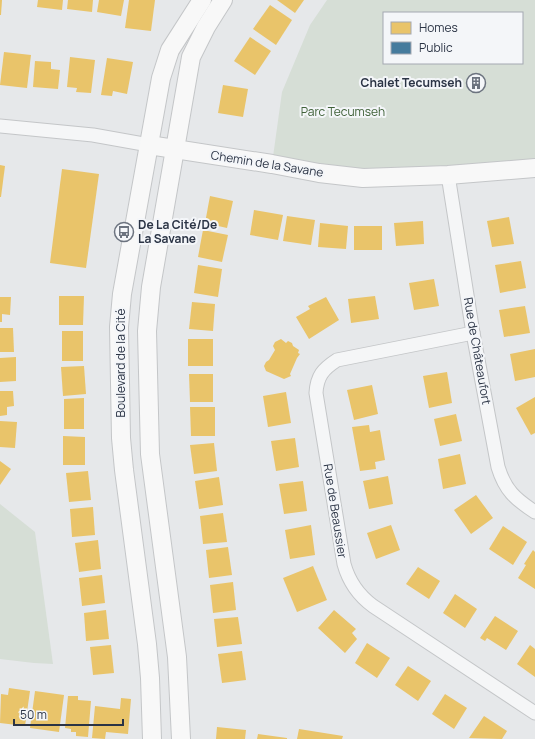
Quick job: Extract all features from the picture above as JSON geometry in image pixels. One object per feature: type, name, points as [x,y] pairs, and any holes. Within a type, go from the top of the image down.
[{"type":"street","name":"Boulevard de la Cité","points":[[152,739],[150,678],[147,644],[121,438],[119,328],[122,294],[160,78],[170,50],[202,0]]},
{"type":"street","points":[[181,739],[177,657],[150,454],[147,331],[150,287],[191,57],[206,27],[223,0]]},
{"type":"street","name":"Chemin de la Savane","points":[[0,126],[93,135],[175,150],[341,176],[384,178],[448,175],[535,168]]},
{"type":"street","name":"Rue de Châteaufort","points":[[448,175],[473,333],[498,467],[506,488],[514,497],[535,512]]},
{"type":"street","name":"Rue de Beaussier","points":[[473,333],[337,360],[327,366],[321,374],[317,384],[317,401],[344,564],[348,577],[355,588],[362,598],[373,606],[535,713]]},
{"type":"green space","name":"Parc Tecumseh","points":[[327,0],[535,0],[535,168],[448,175],[272,164],[282,92],[310,25]]},
{"type":"green space","points":[[0,504],[35,532],[53,664],[0,659]]},
{"type":"building: Homes","points":[[0,0],[2,0],[1,15],[0,15]]},
{"type":"building: Homes","points":[[38,0],[63,0],[62,10],[37,7]]},
{"type":"building: Homes","points":[[68,0],[93,0],[92,12],[67,9]]},
{"type":"building: Homes","points":[[99,0],[124,0],[121,16],[97,12]]},
{"type":"building: Homes","points":[[129,0],[155,0],[151,31],[125,28]]},
{"type":"building: Homes","points":[[277,0],[304,0],[295,13]]},
{"type":"building: Homes","points":[[270,5],[292,20],[276,45],[253,29]]},
{"type":"building: Homes","points":[[250,37],[271,51],[255,75],[234,61]]},
{"type":"building: Homes","points":[[4,52],[31,55],[27,88],[0,85]]},
{"type":"building: Homes","points":[[70,57],[95,60],[91,93],[76,92],[77,88],[67,87]]},
{"type":"building: Homes","points":[[107,58],[133,62],[127,94],[113,91],[112,96],[101,95]]},
{"type":"building: Homes","points":[[35,61],[51,62],[51,69],[60,70],[58,89],[33,87]]},
{"type":"building: Homes","points":[[223,85],[248,89],[243,117],[218,113]]},
{"type":"building: Homes","points":[[0,165],[5,166],[1,197],[0,197]]},
{"type":"building: Homes","points":[[62,169],[99,174],[86,268],[50,263]]},
{"type":"building: Homes","points":[[210,196],[233,201],[227,228],[205,223]]},
{"type":"building: Homes","points":[[254,210],[283,215],[278,240],[250,235]]},
{"type":"building: Homes","points":[[287,216],[315,220],[311,245],[283,241]]},
{"type":"building: Homes","points":[[509,217],[514,244],[492,247],[487,221]]},
{"type":"building: Homes","points":[[423,221],[424,244],[396,246],[394,223]]},
{"type":"building: Homes","points":[[320,223],[348,226],[346,249],[318,247]]},
{"type":"building: Homes","points":[[354,226],[382,226],[382,250],[354,250]]},
{"type":"building: Homes","points":[[203,230],[228,235],[222,262],[198,257]]},
{"type":"building: Homes","points":[[521,261],[526,288],[500,293],[495,265]]},
{"type":"building: Homes","points":[[198,265],[222,269],[218,297],[194,293]]},
{"type":"building: Homes","points":[[434,279],[439,306],[414,310],[409,283]]},
{"type":"building: Homes","points":[[59,296],[84,296],[83,325],[59,325]]},
{"type":"building: Homes","points":[[375,296],[379,319],[351,323],[348,299]]},
{"type":"building: Homes","points":[[0,297],[11,297],[10,315],[2,314],[2,322],[0,322]]},
{"type":"building: Homes","points":[[326,297],[339,320],[309,339],[296,317],[310,309],[308,306]]},
{"type":"building: Homes","points":[[192,302],[215,304],[213,331],[189,329]]},
{"type":"building: Homes","points":[[525,306],[530,333],[504,337],[499,310]]},
{"type":"building: Homes","points":[[0,328],[13,328],[14,352],[0,352]]},
{"type":"building: Homes","points":[[62,331],[83,331],[83,361],[62,361]]},
{"type":"building: Homes","points":[[188,339],[213,339],[213,366],[188,366]]},
{"type":"building: Homes","points":[[281,339],[286,343],[288,341],[292,343],[293,346],[299,350],[298,353],[300,354],[290,374],[291,376],[284,379],[266,371],[264,366],[275,350],[273,346],[275,342]]},
{"type":"building: Homes","points":[[535,349],[535,377],[515,381],[510,354]]},
{"type":"building: Homes","points":[[16,357],[16,381],[0,382],[0,358]]},
{"type":"building: Homes","points":[[84,366],[86,394],[63,396],[61,367]]},
{"type":"building: Homes","points":[[447,372],[452,403],[429,408],[423,376]]},
{"type":"building: Homes","points":[[189,374],[213,374],[213,402],[190,402]]},
{"type":"building: Homes","points":[[372,385],[378,414],[354,420],[347,390]]},
{"type":"building: Homes","points":[[0,391],[13,391],[14,406],[7,407],[7,415],[0,416]]},
{"type":"building: Homes","points":[[286,392],[291,423],[268,427],[263,396]]},
{"type":"building: Homes","points":[[535,397],[535,433],[531,435],[516,408]]},
{"type":"building: Homes","points":[[84,398],[84,429],[64,429],[64,399]]},
{"type":"building: Homes","points":[[190,407],[215,407],[215,436],[191,436]]},
{"type":"building: Homes","points":[[456,414],[462,441],[440,446],[434,419]]},
{"type":"building: Homes","points":[[0,421],[17,422],[15,448],[0,447]]},
{"type":"building: Homes","points":[[369,425],[370,432],[380,430],[385,460],[375,462],[376,469],[360,471],[352,427]]},
{"type":"building: Homes","points":[[63,436],[85,437],[85,465],[63,465]]},
{"type":"building: Homes","points":[[295,438],[299,467],[276,471],[271,441]]},
{"type":"building: Homes","points":[[214,443],[217,471],[194,474],[190,445]]},
{"type":"building: Homes","points":[[460,454],[466,484],[443,489],[438,459]]},
{"type":"building: Homes","points":[[0,461],[11,469],[0,485]]},
{"type":"building: Homes","points":[[88,471],[91,500],[69,502],[66,473]]},
{"type":"building: Homes","points":[[388,476],[393,504],[369,509],[363,481]]},
{"type":"building: Homes","points":[[219,477],[223,505],[199,509],[195,481]]},
{"type":"building: Homes","points":[[303,481],[307,511],[284,514],[279,484]]},
{"type":"building: Homes","points":[[476,495],[493,518],[471,534],[454,510]]},
{"type":"building: Homes","points":[[93,507],[95,535],[72,537],[70,509]]},
{"type":"building: Homes","points":[[223,513],[227,542],[203,544],[200,516]]},
{"type":"building: Homes","points":[[311,525],[315,555],[290,559],[285,530]]},
{"type":"building: Homes","points":[[391,525],[400,550],[376,559],[367,533]]},
{"type":"building: Homes","points":[[503,526],[527,542],[513,565],[489,549]]},
{"type":"building: Homes","points":[[98,540],[101,569],[79,572],[75,543]]},
{"type":"building: Homes","points":[[228,547],[232,575],[209,578],[206,550]]},
{"type":"building: Homes","points":[[533,550],[535,552],[535,589],[518,578],[526,565],[524,564]]},
{"type":"building: Homes","points":[[313,566],[327,600],[297,612],[283,578]]},
{"type":"building: Homes","points":[[418,567],[440,581],[429,599],[406,584]]},
{"type":"building: Homes","points":[[102,575],[105,603],[82,606],[79,578]]},
{"type":"building: Homes","points":[[233,582],[236,610],[213,613],[210,585]]},
{"type":"building: Homes","points":[[455,594],[477,609],[465,628],[443,613]]},
{"type":"building: Homes","points":[[106,610],[109,639],[86,641],[84,613]]},
{"type":"building: Homes","points":[[334,610],[356,629],[352,633],[357,639],[345,653],[318,628]]},
{"type":"building: Homes","points":[[495,616],[518,631],[506,650],[487,638],[485,641],[480,638]]},
{"type":"building: Homes","points":[[238,617],[242,644],[217,647],[214,619]]},
{"type":"building: Homes","points":[[367,643],[390,658],[377,678],[355,663]]},
{"type":"building: Homes","points":[[111,645],[114,673],[93,675],[90,647]]},
{"type":"building: Homes","points":[[530,645],[535,649],[535,677],[517,664]]},
{"type":"building: Homes","points":[[242,651],[246,680],[222,683],[218,654]]},
{"type":"building: Homes","points":[[408,666],[431,681],[418,701],[395,685]]},
{"type":"building: Homes","points":[[9,688],[30,691],[25,726],[0,723],[1,694],[8,695]]},
{"type":"building: Homes","points":[[35,691],[64,695],[59,732],[30,728]]},
{"type":"building: Homes","points":[[445,694],[467,708],[454,729],[432,714]]},
{"type":"building: Homes","points":[[68,696],[78,696],[78,700],[91,701],[88,737],[76,736],[76,732],[71,732],[71,729],[65,728]]},
{"type":"building: Homes","points":[[121,698],[131,699],[128,734],[106,732],[105,739],[92,738],[95,706],[120,709]]},
{"type":"building: Homes","points":[[484,716],[507,731],[502,739],[469,738]]},
{"type":"building: Homes","points":[[217,727],[246,730],[245,739],[216,739]]},
{"type":"building: Homes","points":[[299,729],[343,736],[342,739],[297,739]]},
{"type":"building: Homes","points":[[258,734],[287,738],[287,739],[257,739]]},
{"type":"building: Public","name":"Chalet Tecumseh","points":[[484,77],[485,87],[469,88],[468,79]]},
{"type":"place","name":"Chalet Tecumseh","points":[[476,83]]},
{"type":"place","name":"De La Cité/De La Savane","points":[[124,232]]}]
